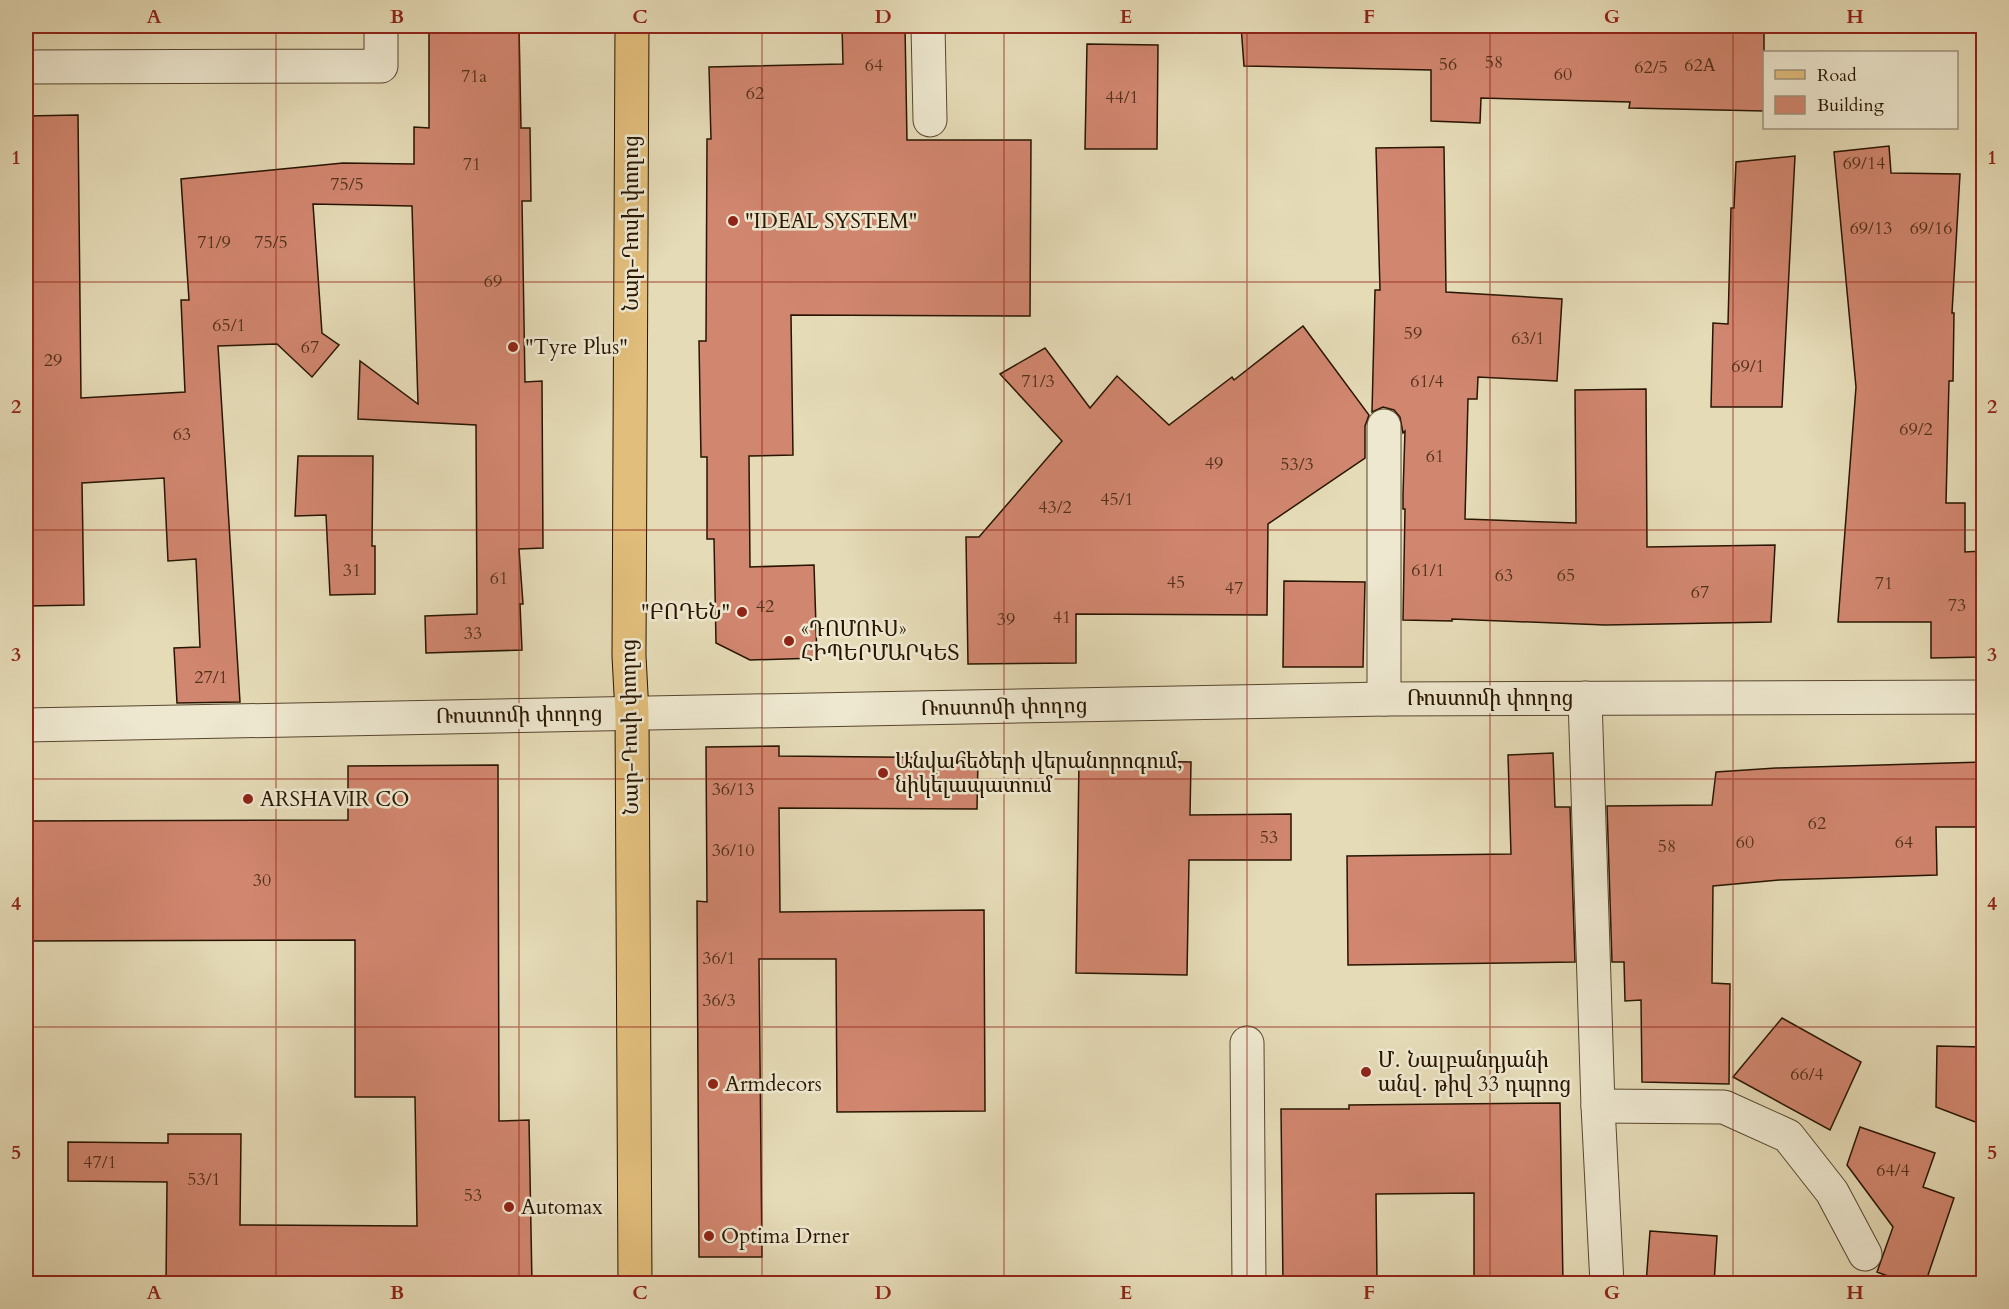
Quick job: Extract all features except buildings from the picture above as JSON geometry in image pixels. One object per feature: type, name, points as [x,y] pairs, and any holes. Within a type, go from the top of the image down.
[{"type":"main road","name":"Նար-Դոսի փողոց","points":[[632,26],[628,656],[632,713],[634,1284]]},
{"type":"street","points":[[26,67],[381,66],[381,26]]},
{"type":"street","points":[[928,26],[930,120]]},
{"type":"street","points":[[1384,426],[1384,699]]},
{"type":"street","name":"Ռոստոմի փողոց","points":[[26,725],[1384,699],[1983,697]]},
{"type":"street","points":[[1585,698],[1598,1106],[1607,1284]]},
{"type":"street","points":[[1247,1043],[1249,1284]]},
{"type":"street","points":[[1598,1106],[1724,1107],[1788,1136],[1832,1192],[1865,1254]]},
{"type":"place","name":"\"IDEAL SYSTEM\"","points":[[733,221]]},
{"type":"place","name":"\"Tyre Plus\"","points":[[513,347]]},
{"type":"place","name":"\"ԲՈԴԵՆ\"","points":[[742,612]]},
{"type":"place","name":"«ԴՈՄՈՒՍ» ՀԻՊԵՐՄԱՐԿԵՏ","points":[[789,641]]},
{"type":"place","name":"Անվահեծերի վերանորոգում, նիկելապատում","points":[[883,773]]},
{"type":"place","name":"ARSHAVIR CO","points":[[248,799]]},
{"type":"place","name":"Մ․ Նալբանդյանի անվ․ թիվ 33 դպրոց","points":[[1366,1072]]},
{"type":"place","name":"Armdecors","points":[[713,1084]]},
{"type":"place","name":"Automax","points":[[509,1207]]},
{"type":"place","name":"Optima Drner","points":[[709,1236]]}]
